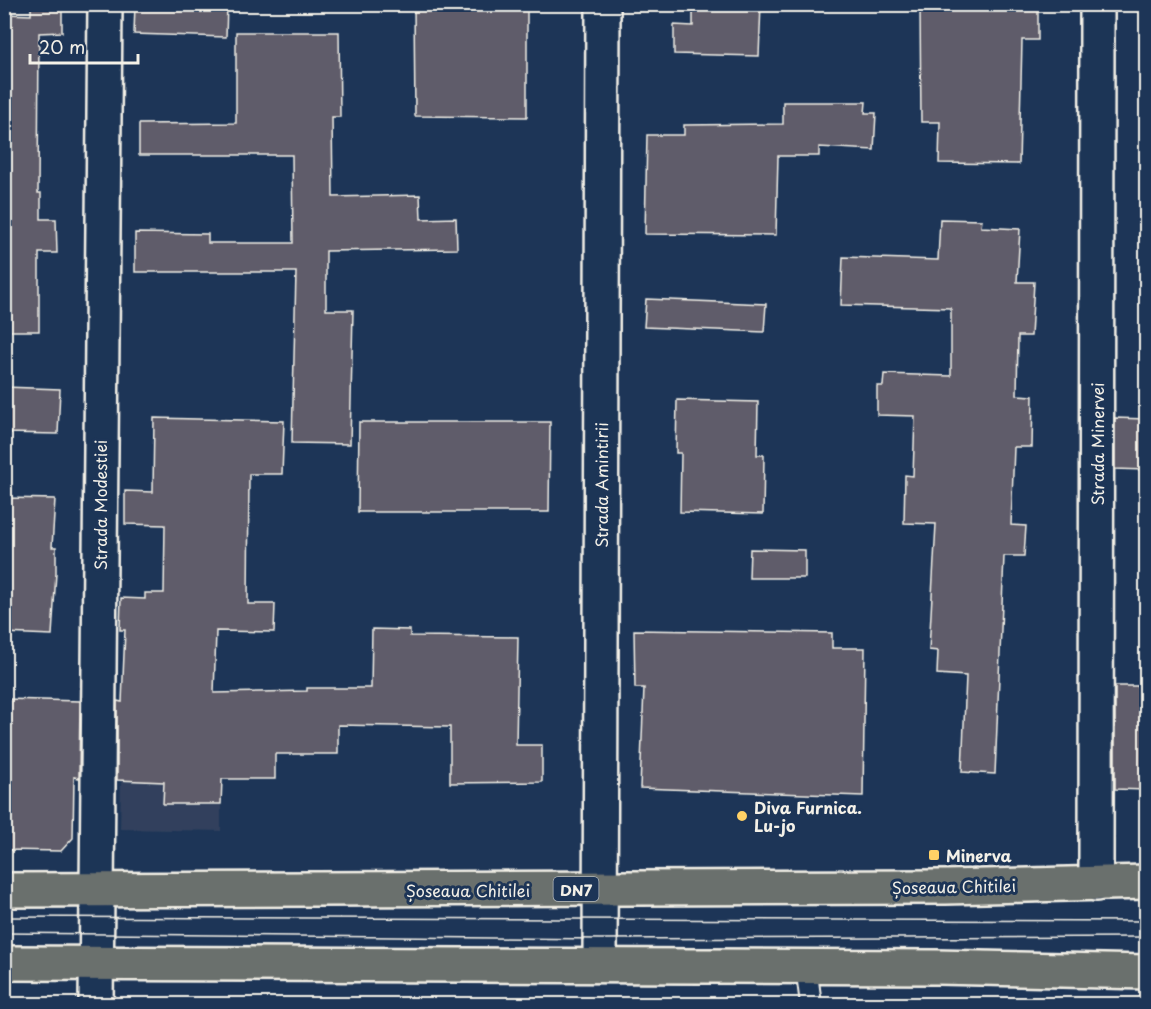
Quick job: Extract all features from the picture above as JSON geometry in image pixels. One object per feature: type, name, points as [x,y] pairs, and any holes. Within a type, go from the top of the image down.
[{"type":"main road","name":"Șoseaua Chitilei","points":[[4,890],[600,889],[1146,882]]},
{"type":"main road","points":[[4,963],[806,966],[1146,972]]},
{"type":"street","name":"Strada Modestiei","points":[[96,1005],[105,4]]},
{"type":"street","name":"Strada Amintirii","points":[[600,965],[603,4]]},
{"type":"street","name":"Strada Minervei","points":[[1096,884],[1097,4]]},
{"type":"lane","points":[[806,966],[811,1005]]},
{"type":"shaded area","points":[[121,780],[164,782],[164,804],[221,804],[221,831],[120,829]]},
{"type":"building","points":[[31,4],[62,4],[62,32],[39,33],[38,193],[41,193],[41,219],[56,219],[57,253],[39,253],[39,331],[4,331],[5,14],[31,15]]},
{"type":"building","points":[[135,4],[227,4],[226,37],[134,34]]},
{"type":"building","points":[[414,4],[527,4],[527,117],[415,116]]},
{"type":"building","points":[[693,4],[761,4],[759,56],[674,54],[674,25],[693,26]]},
{"type":"building","points":[[954,4],[1030,4],[1030,8],[1038,9],[1038,40],[1022,40],[1019,164],[939,163],[940,122],[921,122],[920,7],[954,8]]},
{"type":"building","points":[[236,32],[339,32],[340,117],[332,117],[333,197],[420,195],[421,219],[456,218],[457,249],[326,251],[326,310],[353,310],[350,444],[292,443],[296,272],[135,272],[135,233],[208,234],[208,243],[293,243],[292,155],[139,155],[139,124],[236,123]]},
{"type":"building","points":[[783,102],[866,102],[865,113],[876,113],[874,150],[819,147],[819,156],[778,156],[776,235],[645,234],[647,135],[684,135],[684,125],[783,124]]},
{"type":"building","points":[[940,219],[982,220],[981,227],[1020,229],[1017,282],[1034,282],[1031,336],[1018,336],[1017,395],[1033,396],[1032,447],[1014,447],[1011,525],[1026,526],[1024,556],[1004,556],[995,774],[962,772],[966,676],[937,674],[938,651],[929,650],[936,524],[904,523],[905,475],[913,476],[915,416],[877,415],[877,386],[883,386],[884,374],[951,376],[951,308],[841,305],[843,257],[938,260]]},
{"type":"building","points":[[646,299],[766,304],[764,332],[644,327]]},
{"type":"building","points":[[4,387],[60,389],[58,434],[4,433]]},
{"type":"building","points":[[677,400],[758,402],[757,455],[764,455],[763,514],[680,512],[681,453],[676,453]]},
{"type":"building","points":[[154,418],[284,421],[282,474],[249,474],[248,604],[275,604],[274,632],[216,631],[214,693],[307,691],[307,688],[371,688],[372,629],[410,630],[410,636],[518,637],[516,745],[542,745],[542,782],[450,783],[450,727],[338,725],[338,754],[275,754],[275,779],[222,779],[221,804],[163,804],[164,782],[117,780],[117,701],[122,702],[125,630],[120,630],[121,598],[145,599],[145,593],[164,593],[165,525],[125,524],[125,491],[153,492]]},
{"type":"building","points":[[1115,418],[1146,419],[1146,470],[1115,469]]},
{"type":"building","points":[[359,422],[550,422],[549,512],[358,512]]},
{"type":"building","points":[[4,498],[55,499],[52,547],[56,547],[56,573],[52,635],[4,633]]},
{"type":"building","points":[[750,549],[805,550],[805,578],[749,578]]},
{"type":"building","points":[[634,630],[832,633],[832,648],[865,648],[863,796],[640,788],[644,688],[635,688]]},
{"type":"building","points":[[1115,686],[1146,686],[1146,790],[1115,789]]},
{"type":"building","points":[[4,699],[80,701],[79,778],[74,777],[73,838],[61,851],[4,850]]},
{"type":"tram line","points":[[4,917],[1146,921]]},
{"type":"tram line","points":[[4,933],[600,939],[1146,937]]},
{"type":"place","name":"Diva Furnica. Lu-jo","points":[[742,816]]},
{"type":"place","name":"Minerva","points":[[934,855]]}]
